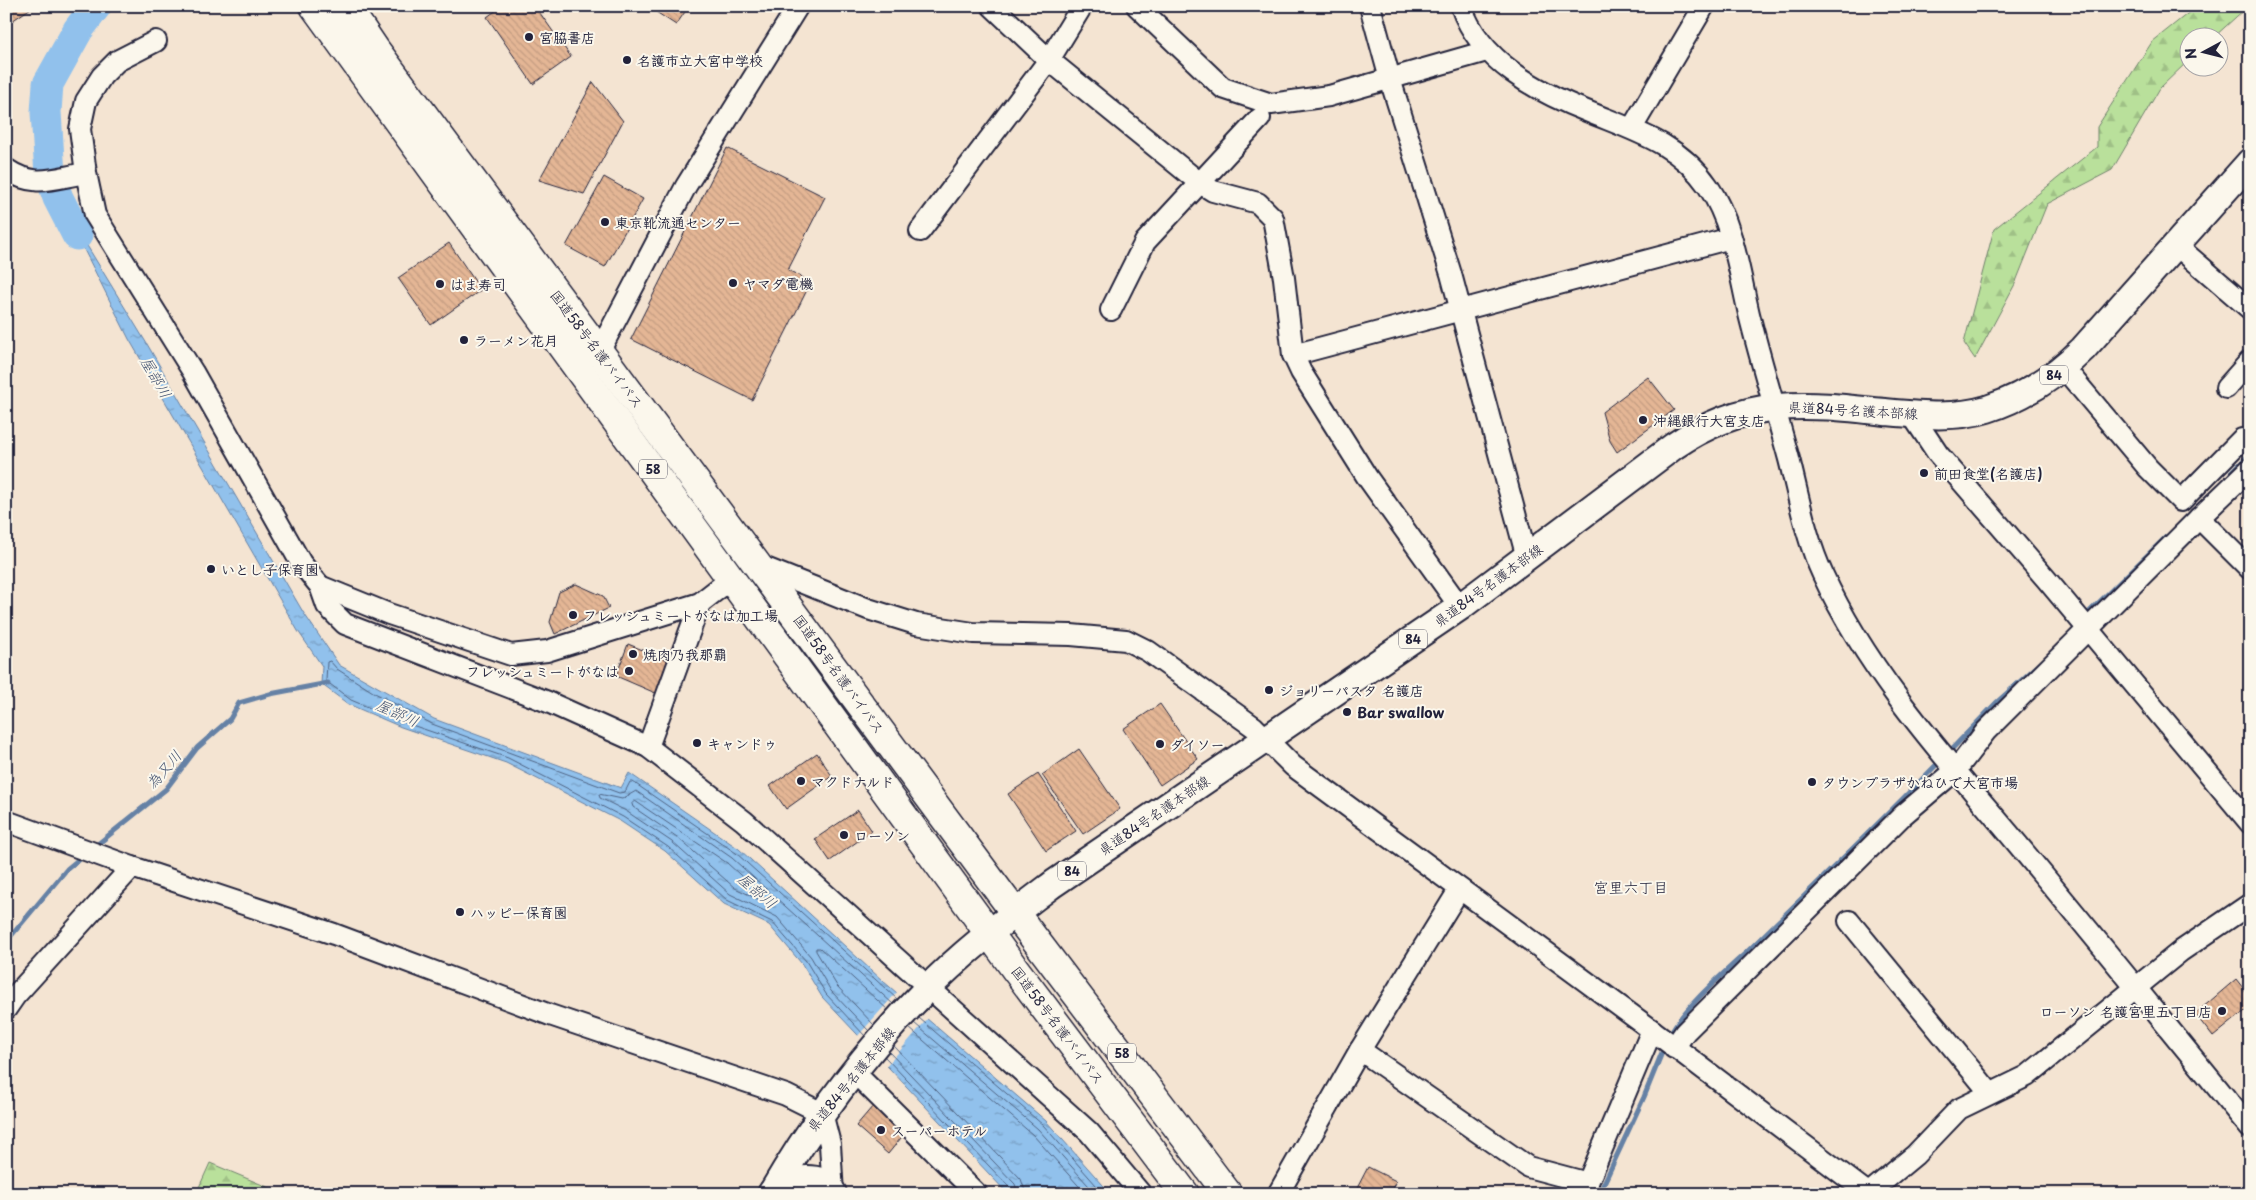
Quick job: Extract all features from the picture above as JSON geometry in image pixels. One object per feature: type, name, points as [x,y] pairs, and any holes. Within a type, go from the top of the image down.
[{"type":"highway","name":"国道58号名護バイパス","points":[[314,6],[990,933],[1185,1194]]},
{"type":"highway","name":"国道58号名護バイパス","points":[[346,6],[375,50],[1015,913],[1228,1194]]},
{"type":"main road","name":"県道84号名護本部線","points":[[772,1193],[822,1113],[857,1069],[924,992],[990,933],[1053,884],[1460,607],[1688,437],[1732,415],[1775,406],[1816,406],[1912,414],[1953,414],[1987,409],[2016,397],[2064,368],[2111,320],[2250,162]]},
{"type":"main road","points":[[772,1193],[799,1178],[807,1178],[825,1182],[833,1193]]},
{"type":"street","points":[[599,352],[686,186],[798,6]]},
{"type":"street","points":[[992,6],[1050,60],[1200,183],[1213,191],[1258,204],[1273,218],[1284,278],[1293,355],[1301,372],[1367,477],[1460,607]]},
{"type":"street","points":[[920,231],[1050,60],[1082,6]]},
{"type":"street","points":[[1137,6],[1223,88],[1271,104],[1329,96],[1487,51]]},
{"type":"street","points":[[1370,6],[1390,79],[1460,310],[1527,558]]},
{"type":"street","points":[[1461,6],[1474,33],[1487,51],[1520,77],[1587,112],[1632,128],[1664,144],[1700,175],[1724,214],[1731,238],[1764,370],[1775,406],[1805,556],[1825,579],[1861,644],[1954,768],[2250,1128]]},
{"type":"street","points":[[1632,128],[1704,6]]},
{"type":"street","points":[[156,41],[117,61],[102,76],[86,102],[80,129],[78,174],[95,215],[193,372],[301,563],[320,586],[327,606],[345,624],[548,702],[648,747],[744,821],[924,992],[1089,1132],[1141,1194]]},
{"type":"street","points":[[1111,310],[1145,242],[1260,118]]},
{"type":"street","points":[[6,169],[16,176],[36,182],[78,174]]},
{"type":"street","points":[[1293,355],[1731,238]]},
{"type":"street","points":[[2177,246],[2250,309]]},
{"type":"street","points":[[2226,388],[2250,360]]},
{"type":"street","points":[[2064,368],[2148,468],[2181,500],[2242,438]]},
{"type":"street","points":[[1912,414],[1938,454],[2250,823]]},
{"type":"street","points":[[1674,1048],[1685,1032],[1903,815],[1954,768],[1986,731],[2250,469]]},
{"type":"street","points":[[2199,518],[2250,569]]},
{"type":"street","points":[[758,565],[868,609],[916,624],[973,633],[1071,635],[1126,640],[1148,651],[1254,727],[1293,766],[1459,890],[1652,1030],[1868,1194],[1915,1155],[1959,1108],[2027,1076],[2182,951],[2250,904]]},
{"type":"street","points":[[320,586],[389,614],[511,655],[547,651],[700,603],[732,578]]},
{"type":"street","points":[[648,747],[700,603]]},
{"type":"street","points":[[6,821],[132,867],[334,934],[550,1015],[786,1095],[822,1113],[830,1144],[833,1193]]},
{"type":"street","points":[[6,1009],[14,996],[132,867]]},
{"type":"street","points":[[1278,1194],[1360,1050],[1459,890]]},
{"type":"street","points":[[1849,920],[1990,1093]]},
{"type":"street","points":[[1360,1050],[1528,1167],[1586,1188],[1652,1030]]},
{"type":"street","points":[[857,1069],[976,1194]]},
{"type":"green space","points":[[2197,6],[2250,6],[2250,8],[2247,7],[2224,28],[2178,28],[2178,71],[2160,88],[2112,170],[2047,204],[2015,284],[1975,359],[1964,343],[1994,229],[2097,147],[2097,127],[2152,42]]},
{"type":"green space","points":[[210,1163],[284,1194],[196,1194]]},
{"type":"water","points":[[58,198],[147,344],[303,612],[339,665],[434,719],[621,788],[629,773],[739,849],[883,981],[1046,1121],[1111,1194],[1008,1194],[822,997],[802,964],[769,925],[724,904],[665,851],[620,821],[506,763],[401,727],[348,704],[321,684],[322,666],[298,631],[129,339]]},
{"type":"pier","points":[[898,991],[929,1017],[885,1068],[856,1038]]},
{"type":"building","points":[[6,6],[34,6],[6,25]]},
{"type":"building","name":"宮脇書店","points":[[502,6],[535,6],[571,57],[533,84],[487,17]]},
{"type":"building","points":[[647,6],[689,6],[676,25]]},
{"type":"building","points":[[593,82],[623,121],[584,194],[539,180]]},
{"type":"building","points":[[727,148],[825,197],[788,270],[811,282],[752,400],[631,339]]},
{"type":"building","name":"東京靴流通センター","points":[[604,177],[643,199],[605,267],[566,246]]},
{"type":"building","name":"はま寿司","points":[[449,243],[481,290],[431,325],[398,278]]},
{"type":"building","points":[[1648,377],[1674,410],[1617,452],[1610,441],[1602,412]]},
{"type":"building","name":"フレッシュミートがなは加工場","points":[[576,584],[603,596],[609,608],[555,634],[550,622],[559,592]]},
{"type":"building","points":[[628,644],[670,661],[660,695],[616,676]]},
{"type":"building","name":"ダイソー","points":[[1160,704],[1198,759],[1160,785],[1123,729]]},
{"type":"building","points":[[1079,749],[1120,809],[1083,834],[1042,775]]},
{"type":"building","name":"マクドナルド","points":[[817,753],[832,776],[786,809],[770,786]]},
{"type":"building","points":[[1038,774],[1076,831],[1046,851],[1008,794]]},
{"type":"building","name":"ローソン","points":[[858,810],[872,831],[830,861],[815,839]]},
{"type":"building","name":"ローソン 名護宮里五丁目店","points":[[2236,979],[2250,997],[2250,1007],[2213,1037],[2195,1014]]},
{"type":"building","name":"スーパーホテル","points":[[873,1106],[905,1133],[888,1154],[856,1126]]},
{"type":"building","points":[[1368,1167],[1396,1181],[1389,1194],[1354,1194]]},
{"type":"waterway","name":"屋部川","points":[[77,235],[58,198],[50,175],[46,112],[48,84],[78,30],[96,6]]},
{"type":"waterway","points":[[2231,473],[2250,454]]},
{"type":"waterway","points":[[2084,617],[2166,537]]},
{"type":"waterway","points":[[1947,754],[1997,702],[2043,661]]},
{"type":"waterway","name":"為又川","points":[[93,848],[166,789],[197,748],[230,719],[239,703],[270,694],[328,683]]},
{"type":"waterway","points":[[1669,1037],[1674,1027],[1694,1003],[1941,760]]},
{"type":"waterway","name":"為又川","points":[[6,942],[67,869],[84,855]]},
{"type":"waterway","points":[[1599,1194],[1644,1097],[1665,1045]]},
{"type":"place","name":"宮脇書店","points":[[529,37]]},
{"type":"place","name":"名護市立大宮中学校","points":[[627,60]]},
{"type":"place","name":"東京靴流通センター","points":[[605,222]]},
{"type":"place","name":"ヤマダ電機","points":[[733,283]]},
{"type":"place","name":"はま寿司","points":[[440,284]]},
{"type":"place","name":"ラーメン花月","points":[[464,340]]},
{"type":"place","name":"沖縄銀行大宮支店","points":[[1643,420]]},
{"type":"place","name":"前田食堂(名護店)","points":[[1924,473]]},
{"type":"place","name":"いとし子保育園","points":[[211,569]]},
{"type":"place","name":"フレッシュミートがなは加工場","points":[[573,615]]},
{"type":"place","name":"焼肉乃我那覇","points":[[633,654]]},
{"type":"place","name":"フレッシュミートがなは","points":[[629,671]]},
{"type":"place","name":"ジョリーパスタ 名護店","points":[[1269,690]]},
{"type":"place","name":"Bar swallow","points":[[1347,712]]},
{"type":"place","name":"キャンドゥ","points":[[697,743]]},
{"type":"place","name":"ダイソー","points":[[1160,744]]},
{"type":"place","name":"マクドナルド","points":[[801,781]]},
{"type":"place","name":"タウンプラザかねひで大宮市場","points":[[1812,782]]},
{"type":"place","name":"ローソン","points":[[844,835]]},
{"type":"place","name":"ハッピー保育園","points":[[460,912]]},
{"type":"place","name":"ローソン 名護宮里五丁目店","points":[[2222,1011]]},
{"type":"place","name":"スーパーホテル","points":[[881,1130]]},
{"type":"district","name":"宮里六丁目","points":[[1631,886]]}]
